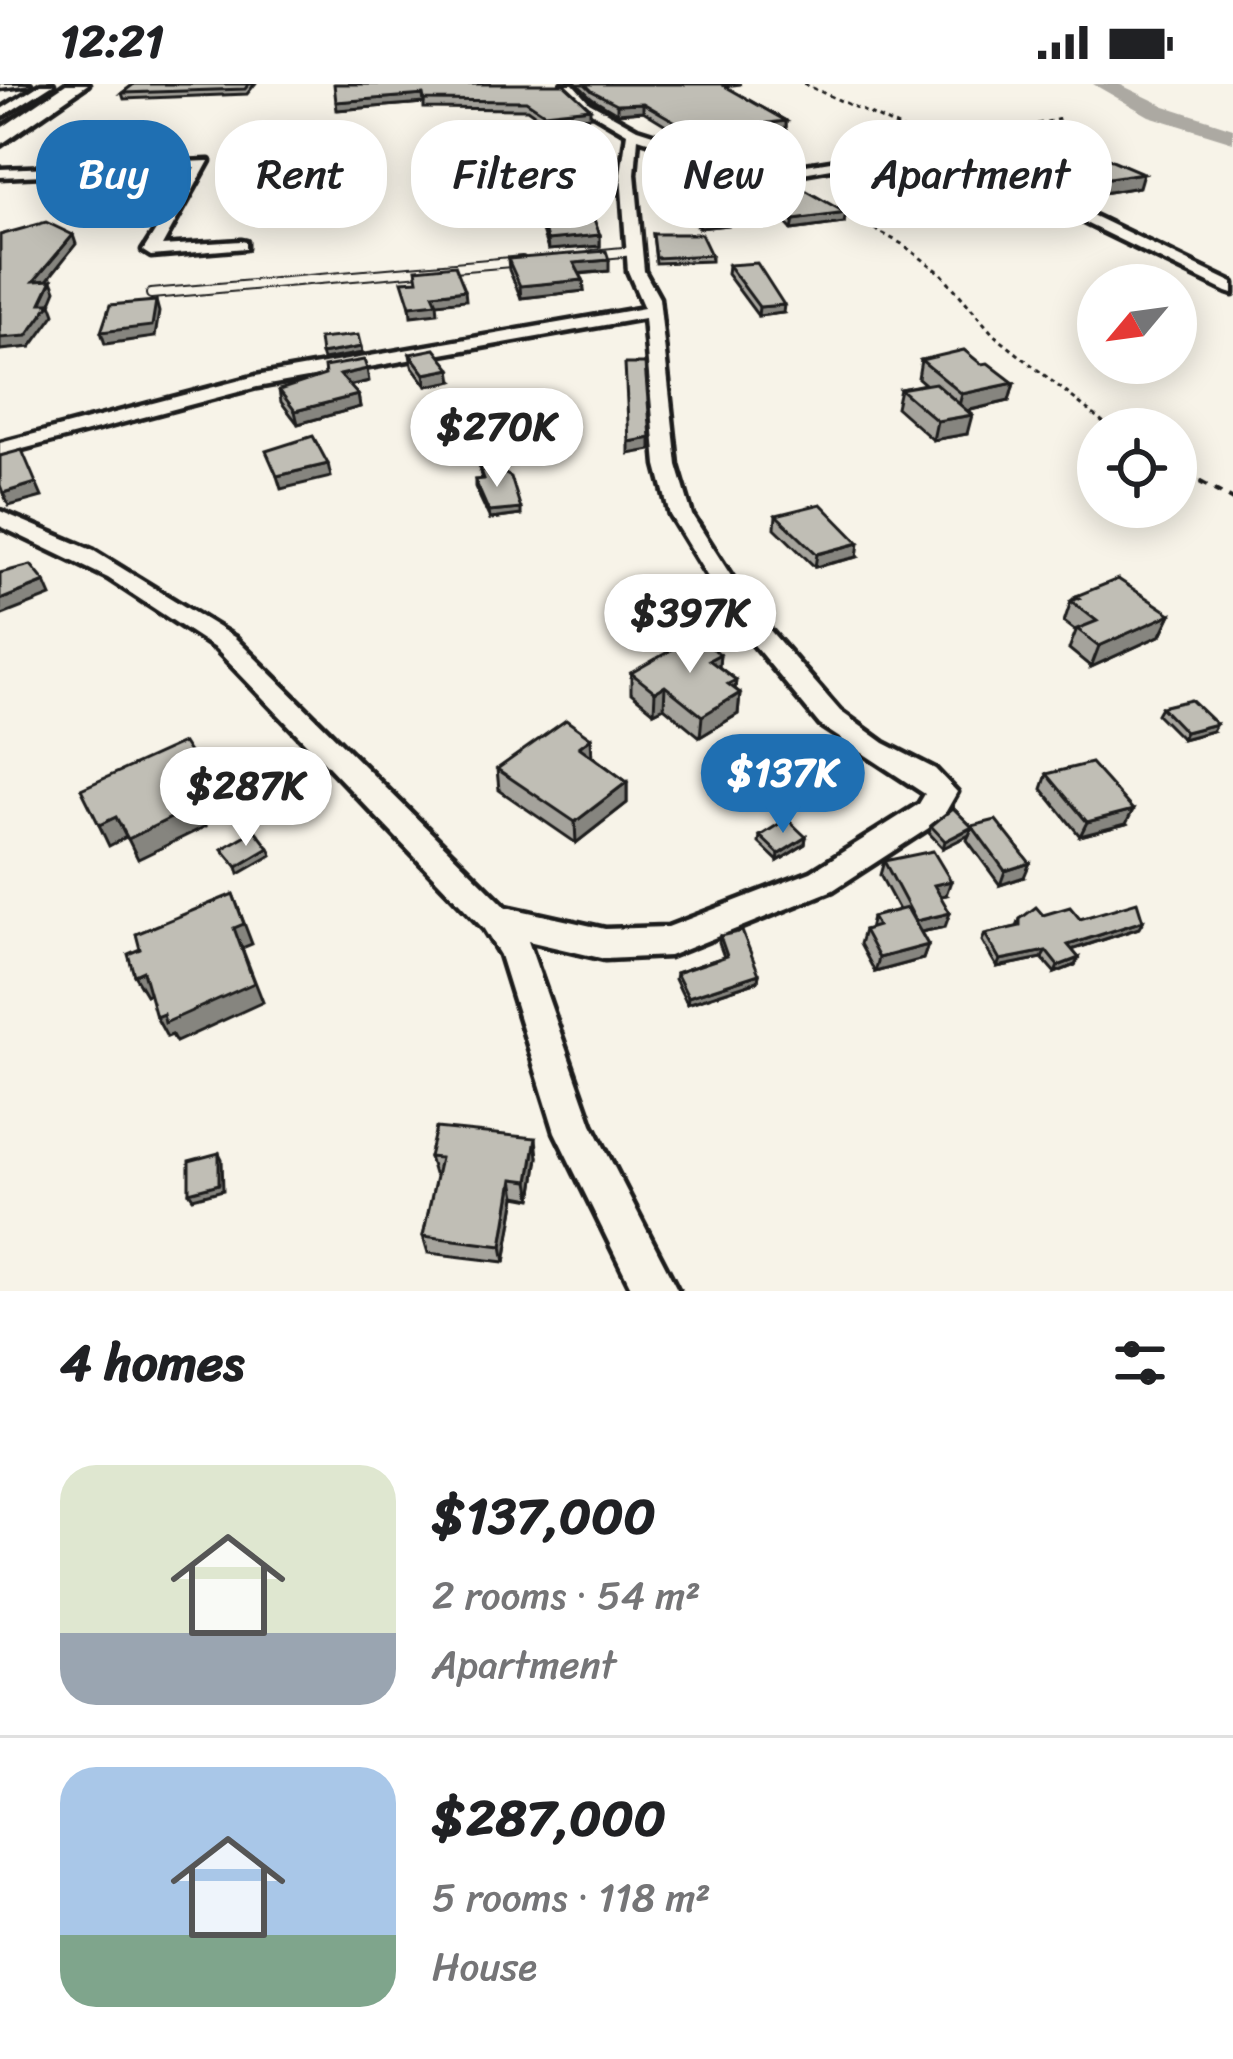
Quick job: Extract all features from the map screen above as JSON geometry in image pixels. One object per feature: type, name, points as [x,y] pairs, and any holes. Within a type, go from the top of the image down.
[{"type":"highway","points":[[0,139],[7,120],[79,84]]},
{"type":"street","points":[[0,85],[25,84]]},
{"type":"street","points":[[7,120],[48,84]]},
{"type":"street","points":[[567,84],[585,104],[633,132],[768,175],[830,164]]},
{"type":"street","points":[[496,919],[605,944],[669,941],[822,881],[930,812],[942,792],[830,718],[746,617],[689,530],[667,465],[651,298],[636,272],[628,175],[633,132]]},
{"type":"street","points":[[0,173],[204,164],[151,251],[242,245]]},
{"type":"street","points":[[1107,228],[1233,289]]},
{"type":"street","points":[[0,449],[256,382],[653,311]]},
{"type":"street","points":[[0,518],[34,531],[115,576],[225,644],[496,919],[516,951],[575,1132],[656,1291]]},
{"type":"lane","points":[[588,255],[634,251]]},
{"type":"lane","points":[[151,295],[542,260]]},
{"type":"path","points":[[804,84],[882,120]]},
{"type":"path","points":[[1055,120],[1060,119]]},
{"type":"path","points":[[873,228],[941,273],[994,335],[1086,408]]},
{"type":"path","points":[[1197,480],[1233,500]]},
{"type":"building","points":[[134,84],[249,84],[245,89],[122,93]]},
{"type":"building","points":[[334,84],[564,84],[590,108],[544,113],[526,101],[424,100],[423,95],[336,102]]},
{"type":"building","points":[[585,84],[721,84],[784,120],[672,120],[643,103],[617,104]]},
{"type":"building","points":[[1112,160],[1143,173],[1112,178]]},
{"type":"building","points":[[806,190],[830,204],[830,215],[806,218]]},
{"type":"building","points":[[36,225],[73,235],[34,281],[52,280],[41,303],[51,303],[27,336],[0,338],[0,235]]},
{"type":"building","points":[[544,228],[597,228],[600,235],[547,240]]},
{"type":"building","points":[[653,234],[701,234],[711,255],[656,258]]},
{"type":"building","points":[[606,251],[609,260],[574,263],[583,280],[520,286],[508,259]]},
{"type":"building","points":[[757,263],[784,305],[759,307],[728,265]]},
{"type":"building","points":[[455,265],[465,290],[433,294],[437,303],[410,306],[402,281],[418,280],[416,269]]},
{"type":"building","points":[[156,301],[152,326],[101,332],[110,305]]},
{"type":"building","points":[[358,335],[361,347],[321,354],[319,339]]},
{"type":"building","points":[[435,349],[451,369],[425,374],[410,354]]},
{"type":"building","points":[[964,350],[1014,383],[962,394],[921,360]]},
{"type":"building","points":[[364,360],[367,369],[340,375],[358,395],[295,411],[279,390],[325,375],[324,367]]},
{"type":"building","points":[[625,364],[645,364],[651,438],[629,442]]},
{"type":"building","points":[[935,383],[972,415],[937,421],[900,389]]},
{"type":"building","points":[[313,436],[328,464],[277,476],[266,451]]},
{"type":"building","points":[[22,450],[36,483],[3,493],[0,456]]},
{"type":"building","points":[[477,459],[511,477],[521,509],[489,512],[475,480],[484,479]]},
{"type":"building","points":[[821,504],[859,543],[817,554],[776,515]]},
{"type":"building","points":[[31,565],[45,582],[0,600],[0,573]]},
{"type":"building","points":[[1118,579],[1171,614],[1099,646],[1077,629],[1097,621],[1071,601]]},
{"type":"building","points":[[696,636],[720,654],[709,660],[736,680],[728,684],[740,693],[702,716],[665,686],[655,692],[631,673]]},
{"type":"building","points":[[1191,700],[1216,724],[1185,732],[1161,707]]},
{"type":"building","points":[[566,720],[591,738],[579,747],[627,782],[575,822],[497,769]]},
{"type":"building","points":[[183,743],[203,774],[183,783],[197,805],[128,839],[116,817],[99,825],[81,789]]},
{"type":"building","points":[[1091,763],[1133,810],[1087,822],[1047,774]]},
{"type":"building","points":[[827,770],[845,788],[821,799],[804,780]]},
{"type":"building","points":[[953,808],[972,827],[945,841],[931,826]]},
{"type":"building","points":[[787,819],[806,837],[779,854],[760,836]]},
{"type":"building","points":[[996,820],[1030,863],[1005,871],[972,826]]},
{"type":"building","points":[[255,830],[269,848],[237,867],[222,849]]},
{"type":"building","points":[[933,851],[951,881],[934,885],[950,913],[916,921],[884,861]]},
{"type":"building","points":[[233,894],[244,924],[234,928],[254,983],[165,1023],[163,1014],[156,1017],[143,971],[134,975],[128,954],[140,949],[136,934]]},
{"type":"building","points":[[1137,902],[1143,921],[1068,945],[1079,958],[1058,966],[1046,951],[1000,960],[985,934],[1020,926],[1020,919],[1036,907],[1043,915],[1070,907],[1080,919]]},
{"type":"building","points":[[907,908],[928,945],[879,958],[864,930],[877,926],[872,917]]},
{"type":"building","points":[[742,931],[759,974],[688,997],[676,973],[727,956],[720,936]]},
{"type":"building","points":[[436,1128],[536,1138],[529,1181],[513,1179],[502,1246],[423,1236],[440,1158],[429,1157]]},
{"type":"building","points":[[219,1153],[219,1184],[189,1192],[189,1161]]},
{"type":"waterway","points":[[1103,84],[1157,111],[1233,135]]}]
